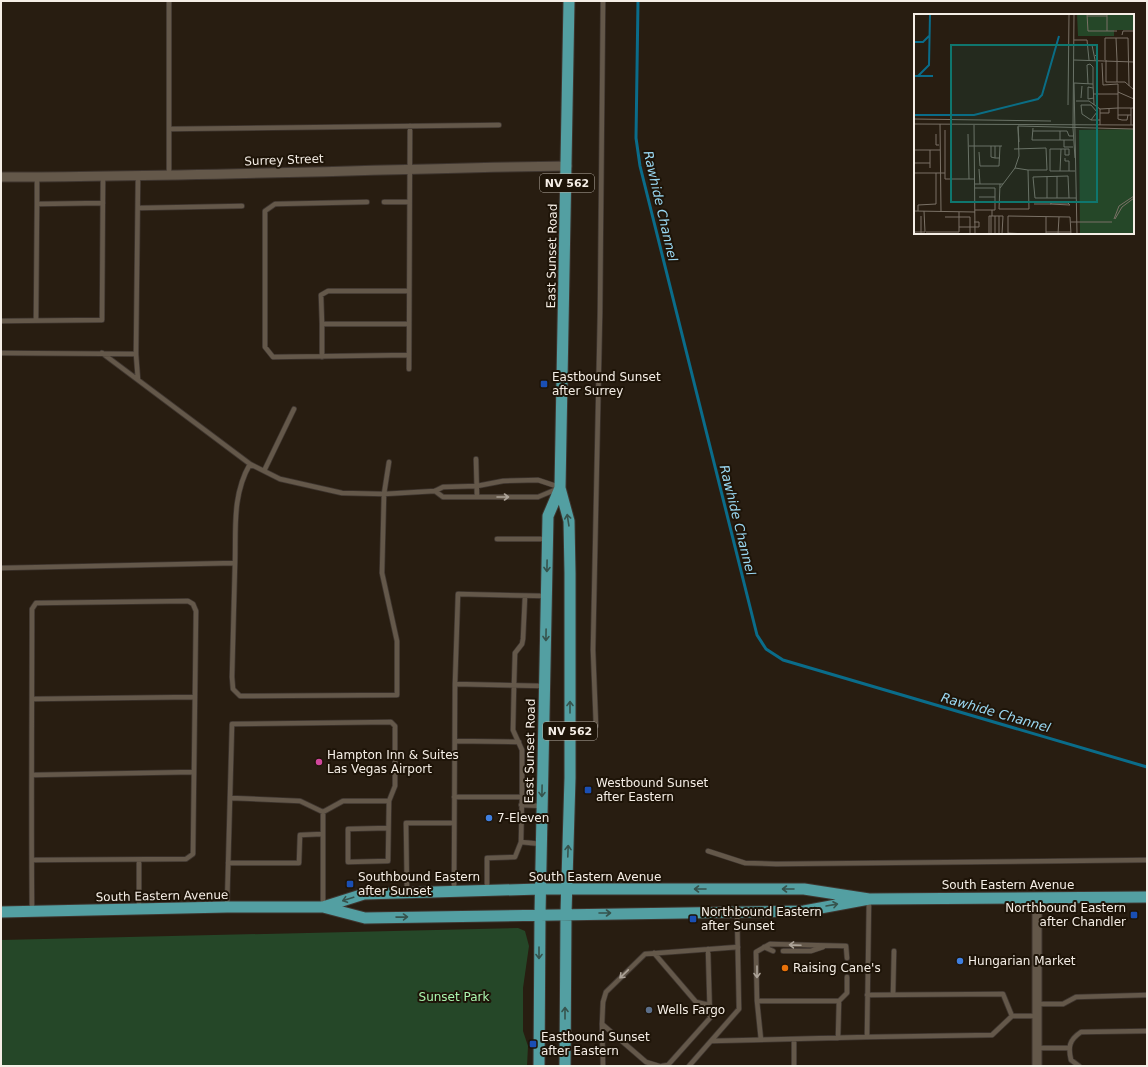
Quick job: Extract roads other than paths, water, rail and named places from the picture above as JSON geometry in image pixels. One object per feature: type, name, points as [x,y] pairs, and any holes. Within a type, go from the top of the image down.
[{"type":"main road","name":"East Sunset Road","points":[[565,1066],[566,914],[570,778],[570,573],[569,521],[560,488],[569,1]]},
{"type":"main road","name":"East Sunset Road","points":[[539,1066],[540,890],[548,516],[560,488]]},
{"type":"main road","name":"South Eastern Avenue","points":[[323,907],[364,894],[488,890],[804,889],[869,899],[1147,897]]},
{"type":"main road","name":"South Eastern Avenue","points":[[1,912],[227,907],[323,907],[365,918],[540,914],[804,911],[869,899]]},
{"type":"street","name":"Surrey Street","points":[[1,177],[138,177],[410,168],[567,166]]},
{"type":"street","points":[[1037,898],[1037,1066]]},
{"type":"lane","points":[[169,1],[169,176]]},
{"type":"lane","points":[[596,726],[593,650],[600,314],[603,1]]},
{"type":"lane","points":[[169,129],[499,125]]},
{"type":"lane","points":[[410,126],[410,368]]},
{"type":"lane","points":[[36,320],[37,177]]},
{"type":"lane","points":[[1,320],[102,320],[103,177]]},
{"type":"lane","points":[[138,177],[136,354],[138,380]]},
{"type":"lane","points":[[367,202],[275,204],[265,211],[265,347],[273,357],[410,355]]},
{"type":"lane","points":[[384,202],[410,202]]},
{"type":"lane","points":[[37,204],[103,203]]},
{"type":"lane","points":[[138,208],[242,206]]},
{"type":"lane","points":[[322,356],[321,295],[328,291],[410,291]]},
{"type":"lane","points":[[322,324],[410,324]]},
{"type":"lane","points":[[1,353],[136,354]]},
{"type":"lane","points":[[102,353],[250,464],[280,479],[342,494],[384,494],[435,491],[443,487],[477,486],[503,481],[538,480],[560,488]]},
{"type":"lane","points":[[264,471],[294,409]]},
{"type":"lane","points":[[476,460],[477,497]]},
{"type":"lane","points":[[250,464],[242,479],[236,502],[233,689],[240,696],[397,695],[397,640],[382,572],[384,494],[389,462]]},
{"type":"lane","points":[[435,491],[443,497],[538,497],[560,488]]},
{"type":"lane","points":[[497,539],[548,539]]},
{"type":"lane","points":[[1,568],[235,563]]},
{"type":"lane","points":[[454,891],[454,741],[458,594],[546,596]]},
{"type":"lane","points":[[488,890],[487,858],[515,857],[521,842],[522,750],[513,730],[515,652],[522,644],[523,640],[524,596]]},
{"type":"lane","points":[[32,860],[139,861],[186,859],[192,854],[196,611],[193,604],[188,601],[36,603],[32,609],[32,699],[32,775],[32,860],[32,911]]},
{"type":"lane","points":[[455,684],[544,686]]},
{"type":"lane","points":[[32,699],[195,697]]},
{"type":"lane","points":[[227,907],[232,724],[391,722],[395,726],[395,786],[389,801],[388,861],[348,862],[348,829],[388,828]]},
{"type":"lane","points":[[454,741],[519,742]]},
{"type":"lane","points":[[32,775],[194,772]]},
{"type":"lane","points":[[454,797],[522,797]]},
{"type":"lane","points":[[231,798],[300,801],[322,812]]},
{"type":"lane","points":[[322,812],[343,801],[389,801]]},
{"type":"lane","points":[[522,805],[542,806]]},
{"type":"lane","points":[[322,812],[323,907]]},
{"type":"lane","points":[[407,892],[406,823],[454,823]]},
{"type":"lane","points":[[228,863],[299,863],[300,835],[322,834]]},
{"type":"lane","points":[[521,842],[541,844]]},
{"type":"lane","points":[[708,851],[745,863],[776,864],[1147,860]]},
{"type":"lane","points":[[139,861],[139,909]]},
{"type":"lane","points":[[867,1037],[869,899]]},
{"type":"lane","points":[[689,1066],[739,1010],[737,912]]},
{"type":"lane","points":[[761,1040],[757,1001],[756,952],[770,944],[846,946],[847,958]]},
{"type":"lane","points":[[783,951],[811,951],[826,946]]},
{"type":"lane","points":[[603,1066],[602,1024],[603,1002],[606,992],[645,954],[738,947]]},
{"type":"lane","points":[[764,947],[773,951]]},
{"type":"lane","points":[[602,1024],[646,1062],[660,1066],[668,1065],[710,1018],[708,949]]},
{"type":"lane","points":[[893,995],[894,951]]},
{"type":"lane","points":[[654,953],[696,1002],[709,1005]]},
{"type":"lane","points":[[838,1038],[839,1001],[847,993],[847,976]]},
{"type":"lane","points":[[867,995],[1003,994],[1012,1016]]},
{"type":"lane","points":[[1036,1004],[1063,1004],[1076,997],[1147,995]]},
{"type":"lane","points":[[757,1001],[839,1001]]},
{"type":"lane","points":[[711,1041],[992,1035],[1012,1016],[1036,1016]]},
{"type":"lane","points":[[1079,1066],[1071,1060],[1068,1048],[1073,1037],[1080,1032],[1147,1031]]},
{"type":"lane","points":[[794,1039],[794,1066]]},
{"type":"lane","points":[[1036,1048],[1068,1048]]},
{"type":"waterway","name":"Rawhide Channel","points":[[638,1],[636,138],[640,166],[757,635],[766,649],[783,660],[1147,767]]},
{"type":"place","name":"Eastbound Sunset after Surrey","points":[[544,384]]},
{"type":"place","name":"Hampton Inn & Suites Las Vegas Airport","points":[[319,762]]},
{"type":"place","name":"Westbound Sunset after Eastern","points":[[588,790]]},
{"type":"place","name":"7-Eleven","points":[[489,818]]},
{"type":"place","name":"Southbound Eastern after Sunset","points":[[350,884]]},
{"type":"place","name":"Northbound Eastern after Chandler","points":[[1134,915]]},
{"type":"place","name":"Northbound Eastern after Sunset","points":[[693,919]]},
{"type":"place","name":"Hungarian Market","points":[[960,961]]},
{"type":"place","name":"Raising Cane's","points":[[785,968]]},
{"type":"place","name":"Wells Fargo","points":[[649,1010]]},
{"type":"place","name":"Eastbound Sunset after Eastern","points":[[533,1044]]},
{"type":"park label","name":"Sunset Park","points":[[454,997]]}]
